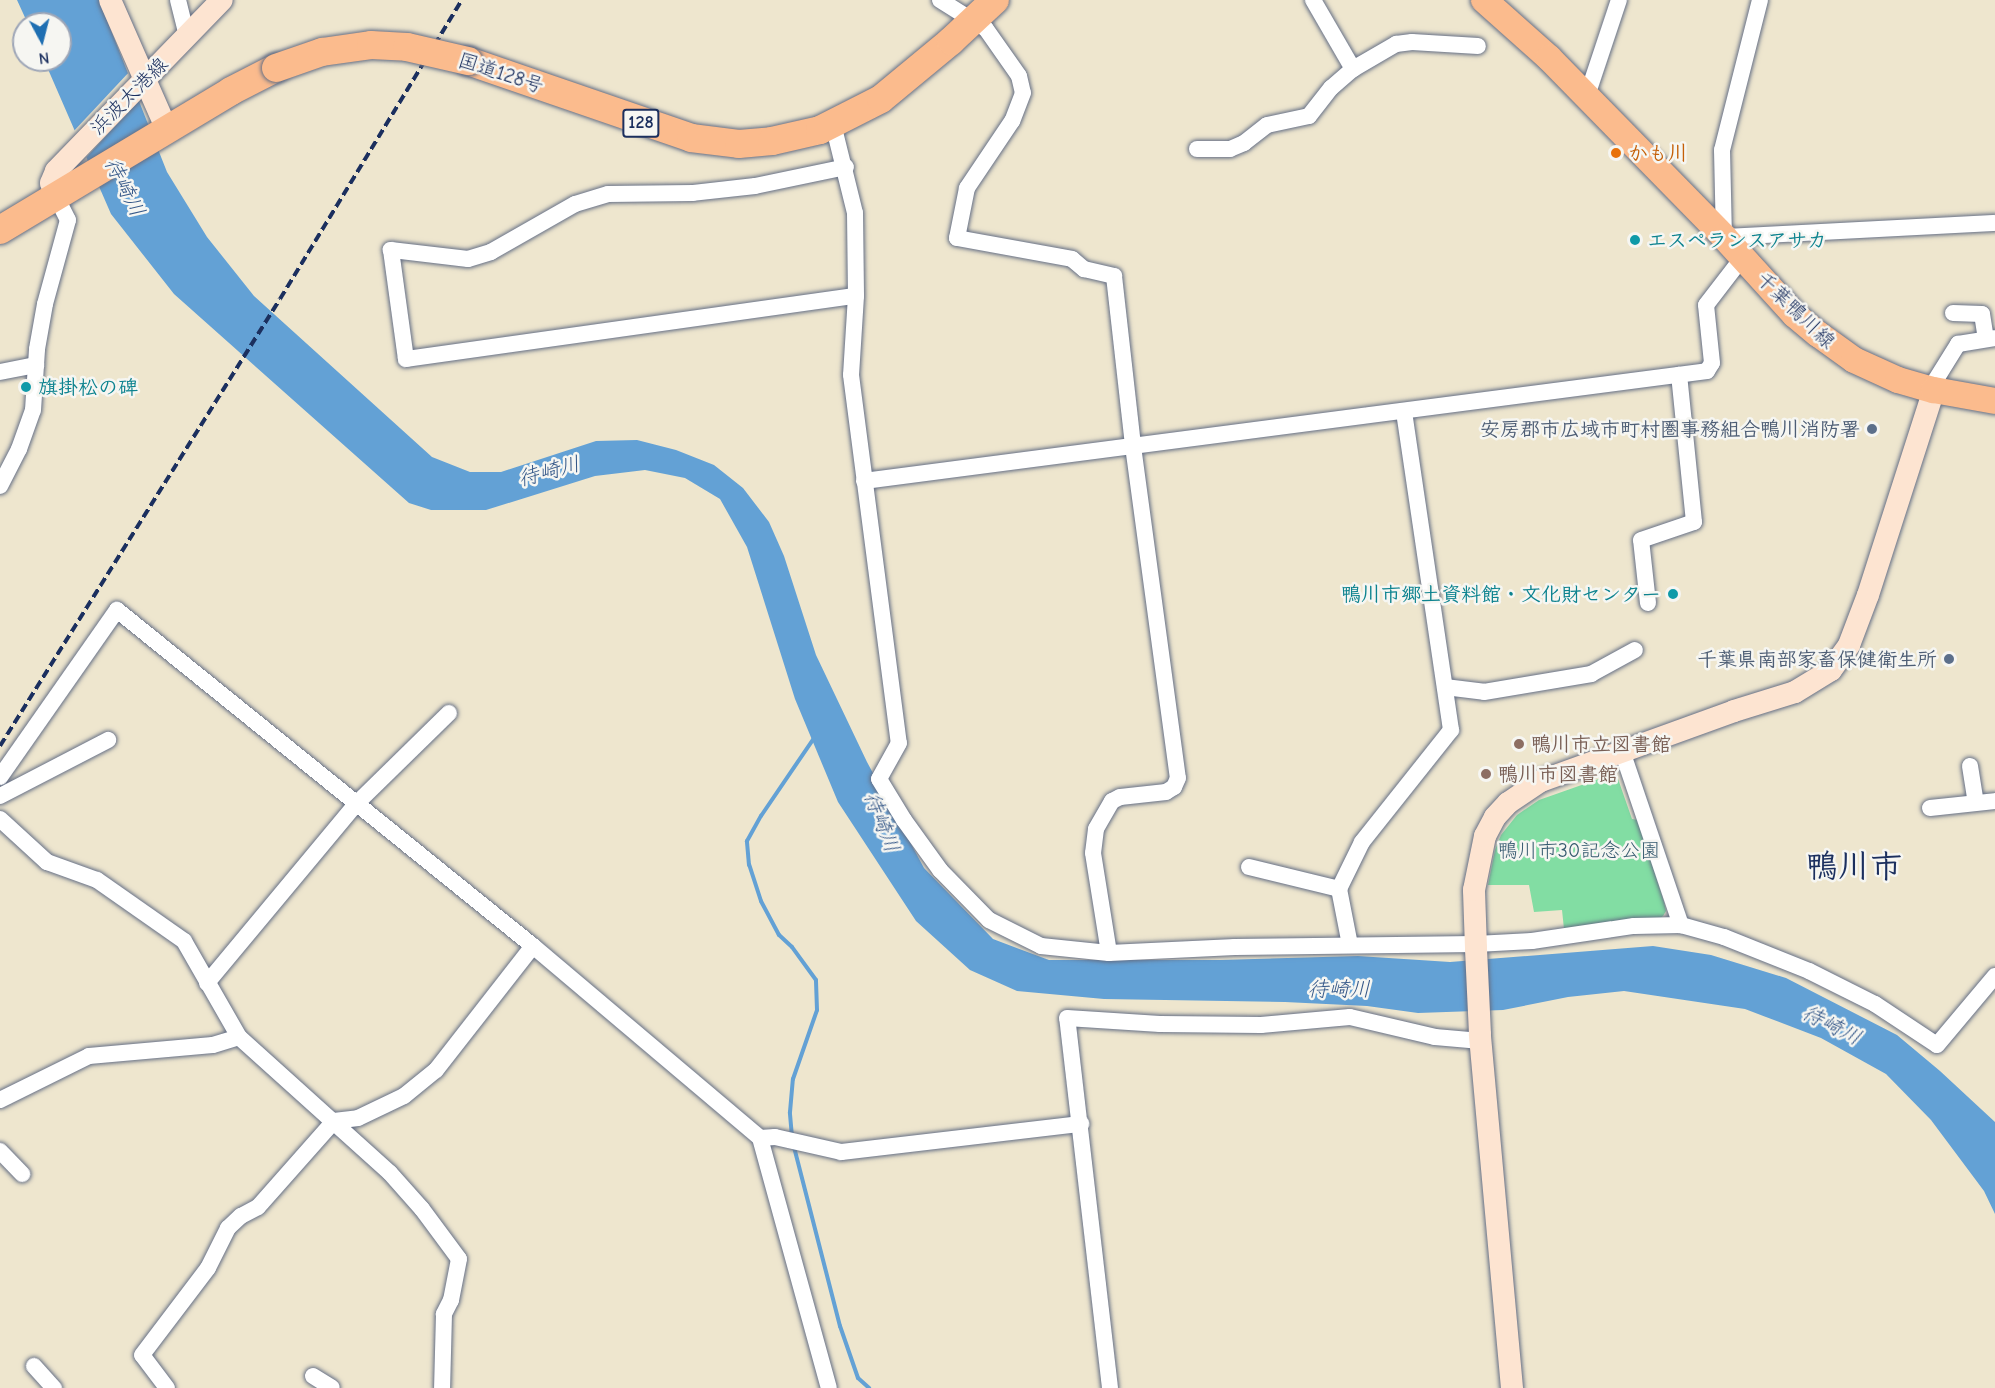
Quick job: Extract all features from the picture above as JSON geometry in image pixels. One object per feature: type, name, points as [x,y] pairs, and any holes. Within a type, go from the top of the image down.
[{"type":"highway","name":"国道128号","points":[[0,230],[68,179],[162,133],[231,91],[276,68],[322,52],[371,45],[407,47],[468,61],[691,138],[739,144],[806,135],[881,99],[995,0]]},
{"type":"main road","name":"千葉鴨川線","points":[[1484,0],[1587,96],[1743,257],[1795,315],[1841,352],[1869,368],[1934,390],[1995,401]]},
{"type":"street","points":[[111,0],[139,86],[162,133]]},
{"type":"street","points":[[178,0],[188,36]]},
{"type":"street","name":"浜波太港線","points":[[68,179],[139,86],[222,0]]},
{"type":"street","points":[[940,0],[986,29],[1019,76],[1023,93],[1012,121],[967,188],[957,238],[1072,259],[1084,269],[1114,276],[1133,446],[1178,778],[1174,788],[1166,792],[1120,797],[1112,801],[1096,829],[1093,853],[1109,953]]},
{"type":"street","points":[[1313,0],[1353,69]]},
{"type":"street","points":[[1587,96],[1619,0]]},
{"type":"street","points":[[1760,0],[1722,150],[1724,237],[1995,223]]},
{"type":"street","points":[[1197,149],[1230,149],[1244,143],[1267,125],[1309,116],[1331,88],[1353,69],[1396,44],[1412,42],[1478,46]]},
{"type":"street","points":[[833,124],[846,167],[855,213],[856,296],[851,375],[899,743],[879,779],[940,870],[988,920],[1041,946],[1109,953],[1350,945],[1476,946],[1634,926],[1681,925],[1724,937],[1809,971],[1875,1004],[1936,1045],[1995,976]]},
{"type":"street","points":[[846,167],[755,186],[693,193],[608,194],[575,204],[491,252],[468,259],[391,250],[406,359],[856,296]]},
{"type":"street","points":[[0,486],[30,420],[35,400],[36,365],[45,304],[68,220],[68,179]]},
{"type":"street","points":[[864,481],[1707,371],[1712,363],[1706,305],[1743,257]]},
{"type":"street","points":[[1512,1388],[1481,1037],[1476,946],[1474,890],[1477,864],[1485,836],[1495,817],[1523,792],[1541,781],[1803,689],[1822,677],[1839,661],[1849,645],[1868,595],[1935,381],[1958,344],[1990,339],[1982,314],[1953,313]]},
{"type":"street","points":[[0,372],[36,365]]},
{"type":"street","points":[[1648,603],[1641,540],[1694,522],[1679,375]]},
{"type":"street","points":[[1350,945],[1339,889],[1362,842],[1447,739],[1451,722],[1404,411]]},
{"type":"street","points":[[0,777],[117,609],[767,1138],[840,1152],[1081,1124]]},
{"type":"street","points":[[1445,687],[1484,692],[1591,674],[1635,650]]},
{"type":"street","points":[[207,983],[356,804],[449,713]]},
{"type":"street","points":[[0,796],[108,740]]},
{"type":"street","points":[[1622,751],[1681,925]]},
{"type":"street","points":[[1970,766],[1976,802]]},
{"type":"street","points":[[1930,807],[1995,801]]},
{"type":"street","points":[[0,819],[46,862],[97,880],[184,941],[239,1037],[390,1173],[459,1258],[452,1299],[444,1314],[442,1388]]},
{"type":"street","points":[[1249,867],[1339,889]]},
{"type":"street","points":[[167,1388],[142,1355],[208,1268],[228,1228],[241,1216],[258,1207],[334,1121],[358,1118],[404,1096],[436,1071],[532,946]]},
{"type":"street","points":[[1110,1388],[1068,1018],[1160,1024],[1261,1025],[1350,1017],[1435,1037],[1481,1037]]},
{"type":"street","points":[[0,1100],[89,1056],[213,1045],[239,1037]]},
{"type":"street","points":[[767,1138],[829,1388]]},
{"type":"street","points":[[0,1151],[22,1174]]},
{"type":"street","points":[[34,1366],[54,1388]]},
{"type":"street","points":[[313,1376],[332,1388]]},
{"type":"green space","name":"鴨川市30記念公園","points":[[1610,775],[1617,776],[1632,819],[1638,820],[1664,902],[1666,911],[1663,916],[1659,919],[1564,929],[1562,910],[1534,912],[1529,885],[1488,885],[1495,850],[1501,835],[1517,815],[1539,800]]},
{"type":"water","name":"待崎川","points":[[17,0],[99,0],[167,172],[207,237],[254,296],[432,457],[470,472],[501,472],[596,441],[637,440],[676,450],[714,465],[743,488],[769,522],[784,556],[816,655],[867,762],[924,868],[993,939],[1049,960],[1220,960],[1358,956],[1450,962],[1653,946],[1711,955],[1786,978],[1897,1035],[1940,1071],[1995,1122],[1995,1214],[1984,1191],[1931,1120],[1886,1074],[1821,1038],[1745,1009],[1624,991],[1568,997],[1503,1010],[1418,1013],[1367,1006],[1285,1002],[1104,999],[1017,991],[970,970],[916,921],[838,802],[795,699],[747,547],[720,499],[685,478],[645,470],[595,476],[486,510],[431,510],[409,503],[174,294],[111,214],[49,72],[72,72],[72,12],[22,12]]},
{"type":"pier","points":[[131,70],[142,97],[84,160],[72,133]]},
{"type":"waterway","points":[[792,1137],[790,1112],[793,1079],[817,1010],[816,980],[792,947],[779,935],[761,901],[749,865],[747,841],[761,816],[814,738]]},
{"type":"waterway","points":[[794,1147],[840,1326],[858,1378],[869,1388]]},
{"type":"railway","points":[[0,746],[280,299],[462,0]]},
{"type":"place","name":"かも川","points":[[1616,153]]},
{"type":"place","name":"エスペランスアサカ","points":[[1635,240]]},
{"type":"place","name":"旗掛松の碑","points":[[26,387]]},
{"type":"place","name":"安房郡市広域市町村圏事務組合鴨川消防署","points":[[1872,429]]},
{"type":"place","name":"鴨川市郷土資料館・文化財センター","points":[[1673,594]]},
{"type":"place","name":"千葉県南部家畜保健衛生所","points":[[1949,659]]},
{"type":"place","name":"鴨川市立図書館","points":[[1519,744]]},
{"type":"place","name":"鴨川市図書館","points":[[1486,774]]},
{"type":"district","name":"鴨川市","points":[[1854,867]]}]
